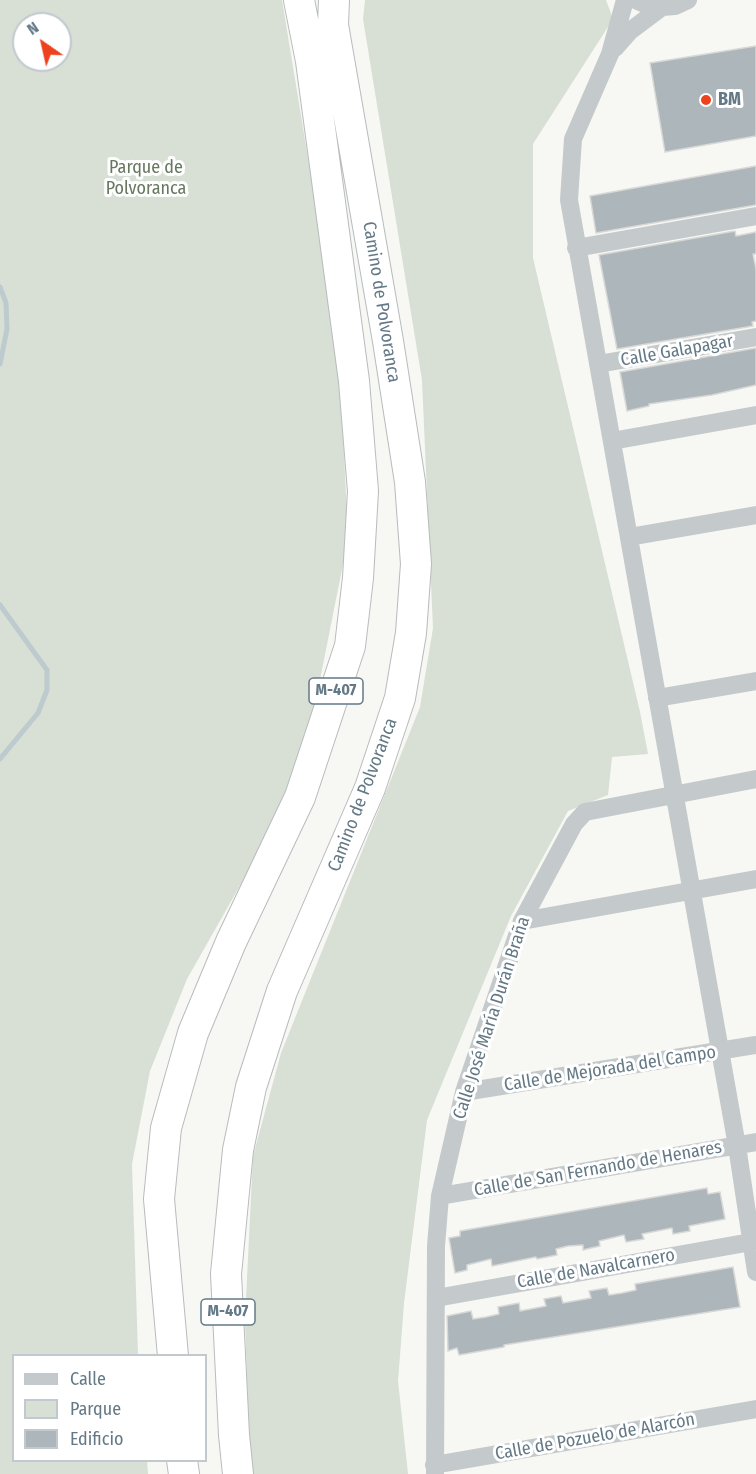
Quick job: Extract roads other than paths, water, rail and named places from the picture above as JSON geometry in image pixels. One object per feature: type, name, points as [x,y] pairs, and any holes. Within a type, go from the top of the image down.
[{"type":"highway","name":"Camino de Polvoranca","points":[[173,1354],[159,1198],[166,1128],[193,1033],[231,942],[300,797],[350,646],[358,578],[363,491],[354,381],[311,61],[299,0]]},
{"type":"highway","name":"Camino de Polvoranca","points":[[238,1474],[226,1274],[238,1150],[244,1119],[251,1087],[282,991],[370,788],[400,698],[411,633],[416,564],[410,482],[333,25],[334,0]]},
{"type":"highway","name":"M-407","points":[[159,1198],[149,1256],[159,1354]]},
{"type":"street","points":[[625,0],[610,54],[573,139],[569,200],[737,1146],[756,1272]]},
{"type":"street","points":[[636,0],[649,6],[662,7],[675,6],[688,0]]},
{"type":"street","points":[[610,54],[630,31],[662,7]]},
{"type":"street","points":[[576,248],[756,216]]},
{"type":"street","name":"Calle Galapagar","points":[[598,364],[756,337]]},
{"type":"street","points":[[612,441],[756,415]]},
{"type":"street","points":[[629,537],[756,515]]},
{"type":"street","points":[[657,698],[756,681]]},
{"type":"street","name":"Calle José María Durán Braña","points":[[435,1470],[436,1246],[440,1196],[464,1092],[522,921],[574,824],[585,812],[756,780]]},
{"type":"street","points":[[522,921],[756,879]]},
{"type":"street","name":"Calle de Mejorada del Campo","points":[[464,1092],[756,1045]]},
{"type":"street","name":"Calle de San Fernando de Henares","points":[[440,1196],[756,1142]]},
{"type":"street","name":"Calle de Navalcarnero","points":[[436,1298],[753,1241]]},
{"type":"street","name":"Calle de Pozuelo de Alarcón","points":[[435,1470],[756,1409]]},
{"type":"waterway","points":[[0,287],[6,303],[7,329],[0,364]]},
{"type":"waterway","points":[[0,605],[47,670],[47,690],[38,713],[0,759]]},
{"type":"place","name":"BM","points":[[706,100]]},
{"type":"park label","name":"Parque de Polvoranca","points":[[146,178]]}]
